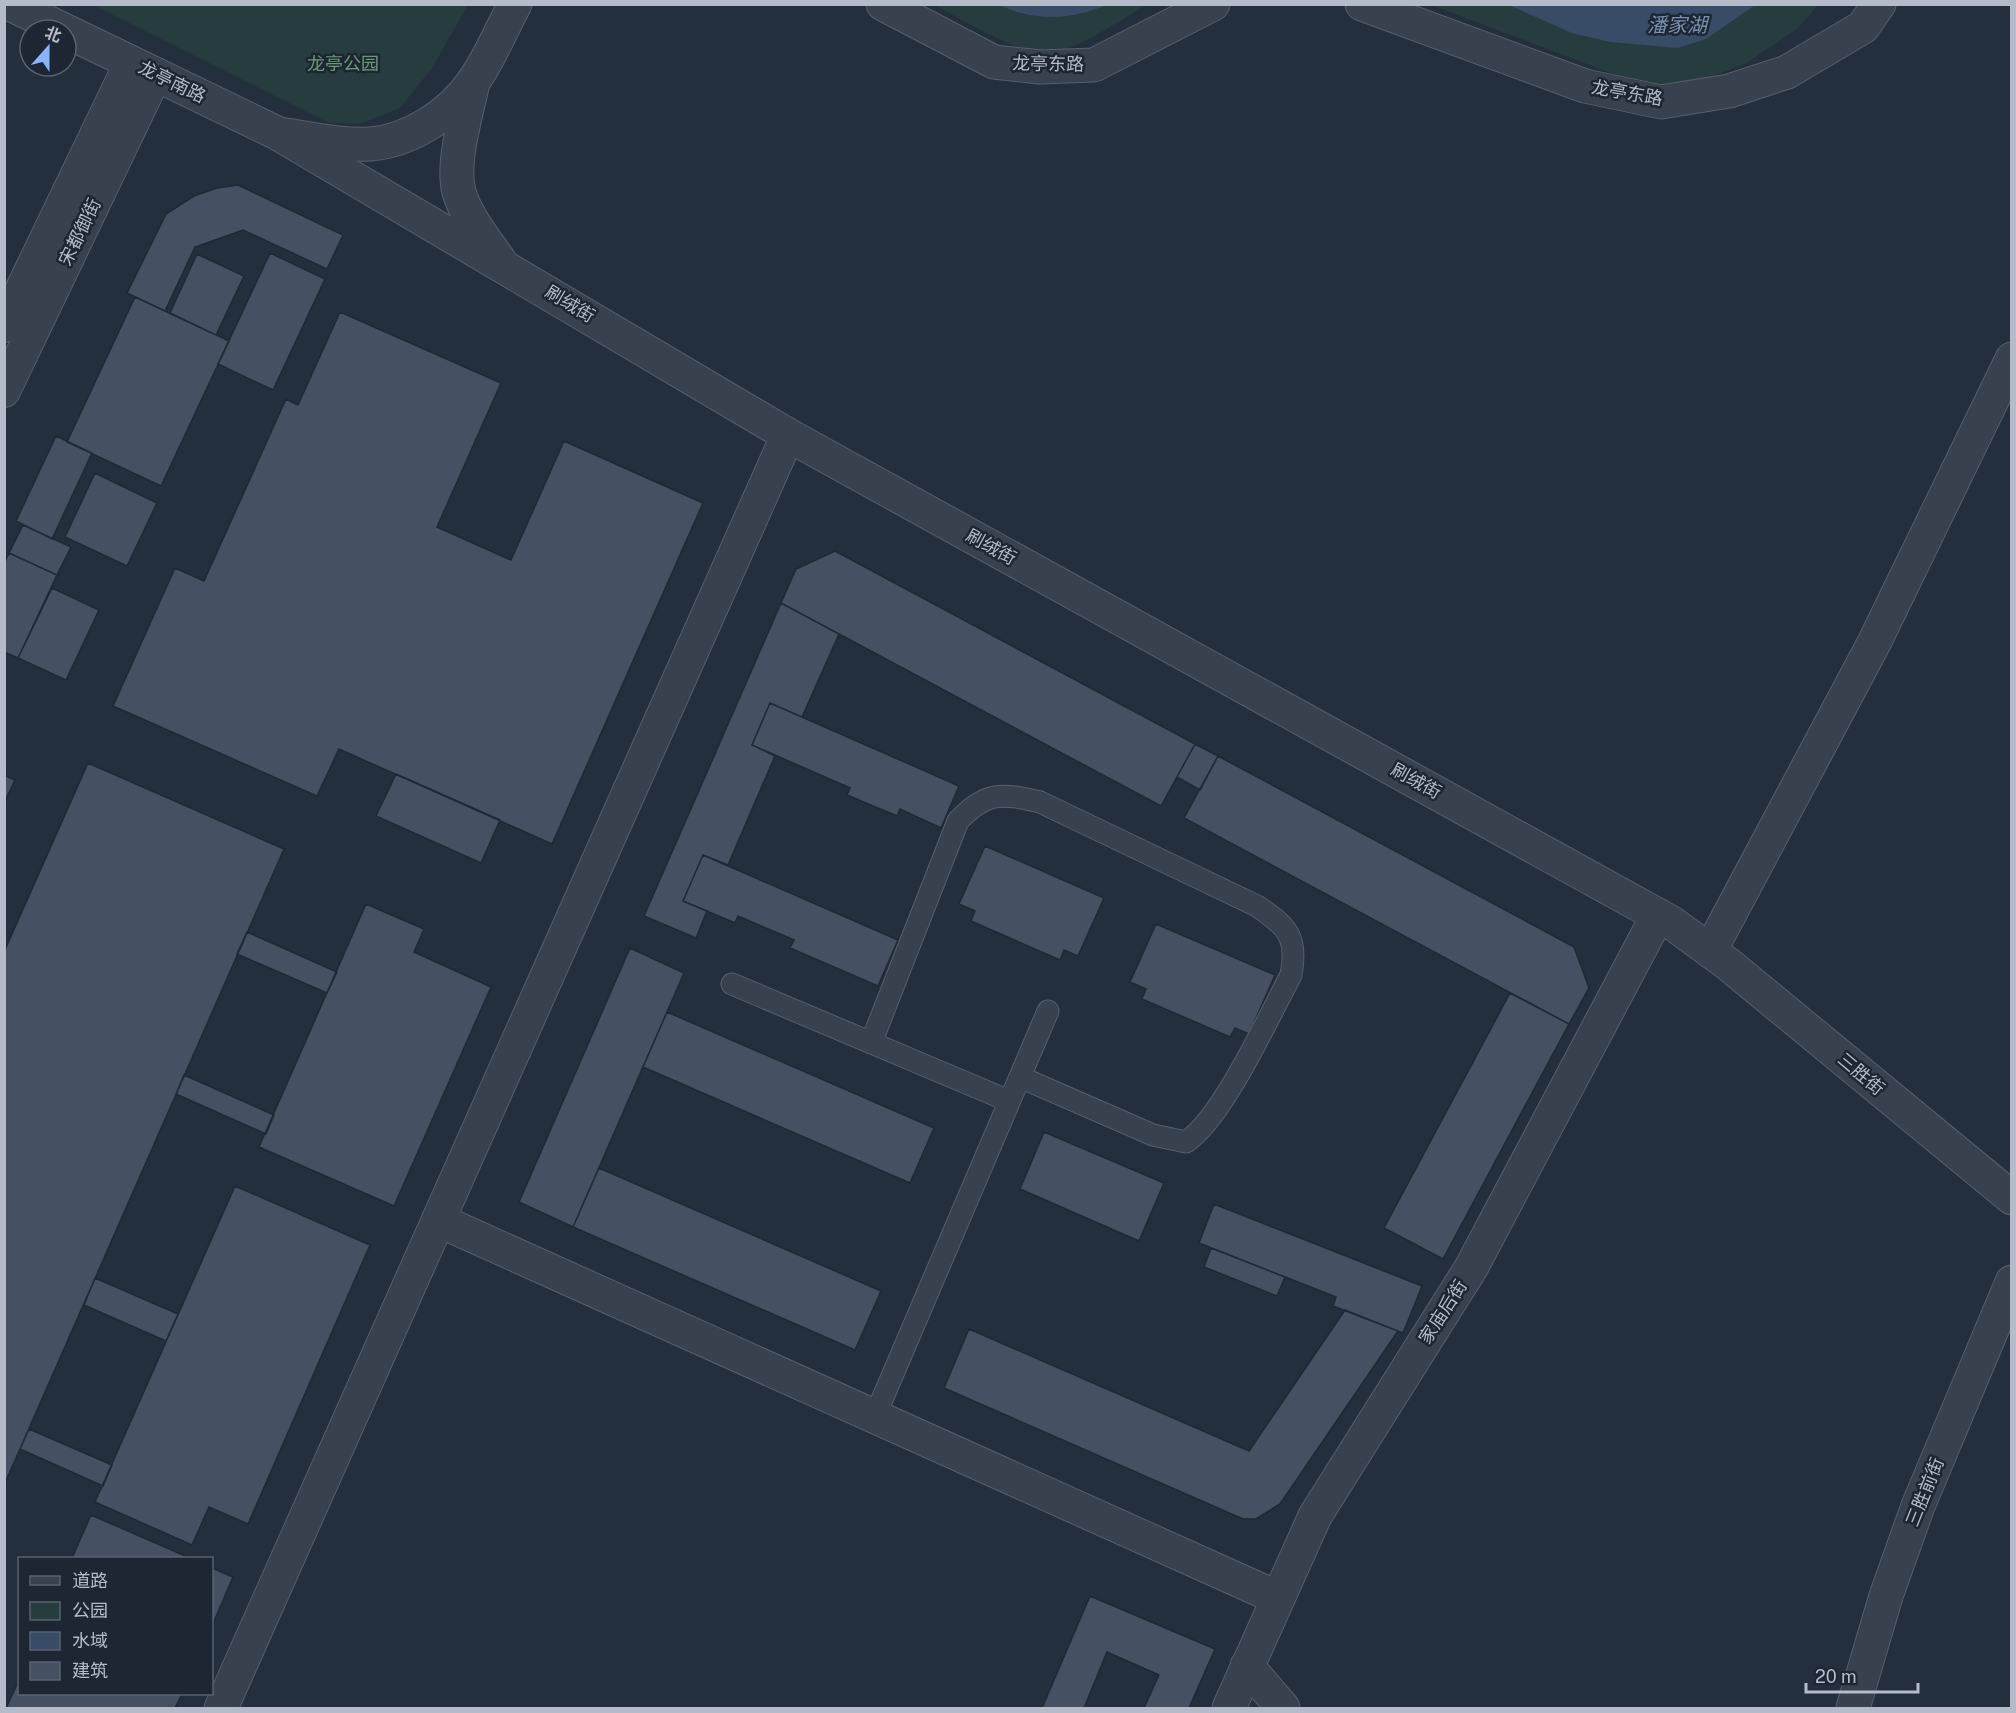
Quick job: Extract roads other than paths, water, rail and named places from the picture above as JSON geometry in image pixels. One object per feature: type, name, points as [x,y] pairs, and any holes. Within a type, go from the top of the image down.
[{"type":"street","name":"龙亭南路","points":[[10,4],[39,18]]},
{"type":"street","points":[[277,133],[342,144],[372,144],[398,138],[442,115],[473,82],[515,4]]},
{"type":"street","name":"龙亭东路","points":[[883,4],[994,62],[1040,67],[1094,65],[1213,4]]},
{"type":"street","name":"龙亭东路","points":[[1362,4],[1585,86],[1661,102],[1729,91],[1787,72],[1863,27],[1880,4]]},
{"type":"street","name":"龙亭南路","points":[[78,37],[277,133]]},
{"type":"street","name":"宋都御街","points":[[4,326],[143,68]]},
{"type":"street","name":"宋都御街","points":[[4,391],[143,68]]},
{"type":"street","points":[[473,82],[458,165],[459,191],[466,209],[501,263]]},
{"type":"street","name":"刷绒街","points":[[277,133],[501,263],[788,435],[1658,915],[1710,951]]},
{"type":"street","points":[[1710,951],[1874,643],[2012,359]]},
{"type":"street","points":[[221,1708],[788,435]]},
{"type":"street","name":"家庙后街","points":[[1229,1708],[1315,1516],[1471,1268],[1658,915]]},
{"type":"street","name":"三胜街","points":[[1710,951],[2012,1198]]},
{"type":"street","points":[[438,1220],[1278,1598]]},
{"type":"street","name":"三胜前街","points":[[1853,1708],[1886,1596],[1918,1506],[2012,1282]]},
{"type":"street","points":[[1247,1666],[1283,1708]]},
{"type":"lane","points":[[871,1043],[958,821],[970,809],[988,797],[1008,794],[1040,802],[1257,906],[1273,916],[1289,934],[1295,952],[1291,975],[1220,1105],[1199,1134],[1186,1142],[1153,1135],[1020,1077]]},
{"type":"lane","points":[[732,984],[1009,1101]]},
{"type":"lane","points":[[875,1416],[1048,1011]]},
{"type":"water","points":[[999,5],[1107,5],[1079,14],[1052,17],[1026,14]]},
{"type":"water","name":"潘家湖","points":[[1509,5],[1755,5],[1706,39],[1678,48],[1610,42],[1572,33]]},
{"type":"park label","name":"龙亭公园","points":[[343,64]]}]
